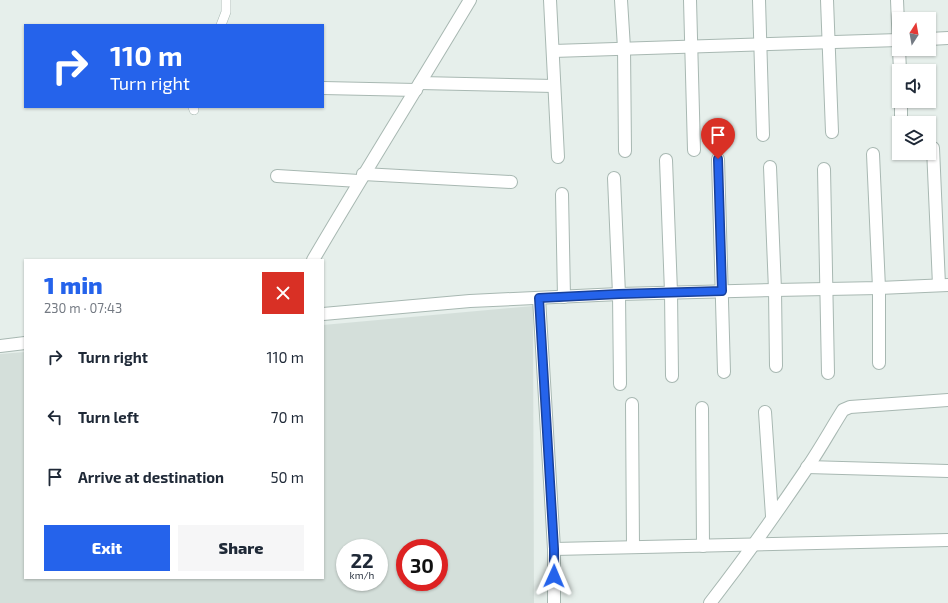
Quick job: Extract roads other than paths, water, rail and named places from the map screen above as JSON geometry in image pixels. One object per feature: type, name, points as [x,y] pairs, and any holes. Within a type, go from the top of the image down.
[{"type":"street","points":[[314,259],[361,178],[470,0]]},
{"type":"street","points":[[550,0],[558,157]]},
{"type":"street","points":[[621,0],[624,48],[625,151]]},
{"type":"street","points":[[690,0],[694,150]]},
{"type":"street","points":[[759,0],[763,135]]},
{"type":"street","points":[[827,0],[832,132]]},
{"type":"street","points":[[897,0],[898,12]]},
{"type":"street","points":[[936,39],[948,38]]},
{"type":"street","points":[[553,51],[892,40]]},
{"type":"street","points":[[324,88],[554,86]]},
{"type":"street","points":[[873,154],[879,288],[879,363]]},
{"type":"street","points":[[718,159],[724,372]]},
{"type":"street","points":[[666,160],[671,292],[672,376]]},
{"type":"street","points":[[324,314],[470,300],[671,292],[827,290],[943,285],[934,160]]},
{"type":"street","points":[[770,167],[775,290],[776,366]]},
{"type":"street","points":[[824,169],[828,373]]},
{"type":"street","points":[[277,176],[511,182]]},
{"type":"street","points":[[614,178],[619,294],[620,384]]},
{"type":"street","points":[[562,194],[564,297]]},
{"type":"street","points":[[539,298],[554,549],[554,603]]},
{"type":"street","points":[[0,346],[24,343]]},
{"type":"street","points":[[710,603],[754,545],[772,516],[807,467],[843,410],[850,407],[948,400]]},
{"type":"street","points":[[632,404],[633,547]]},
{"type":"street","points":[[702,408],[702,546]]},
{"type":"street","points":[[766,412],[772,516]]},
{"type":"street","points":[[807,467],[948,471]]},
{"type":"street","points":[[554,549],[948,540]]},
{"type":"lane","points":[[221,24],[226,12],[226,0]]}]
